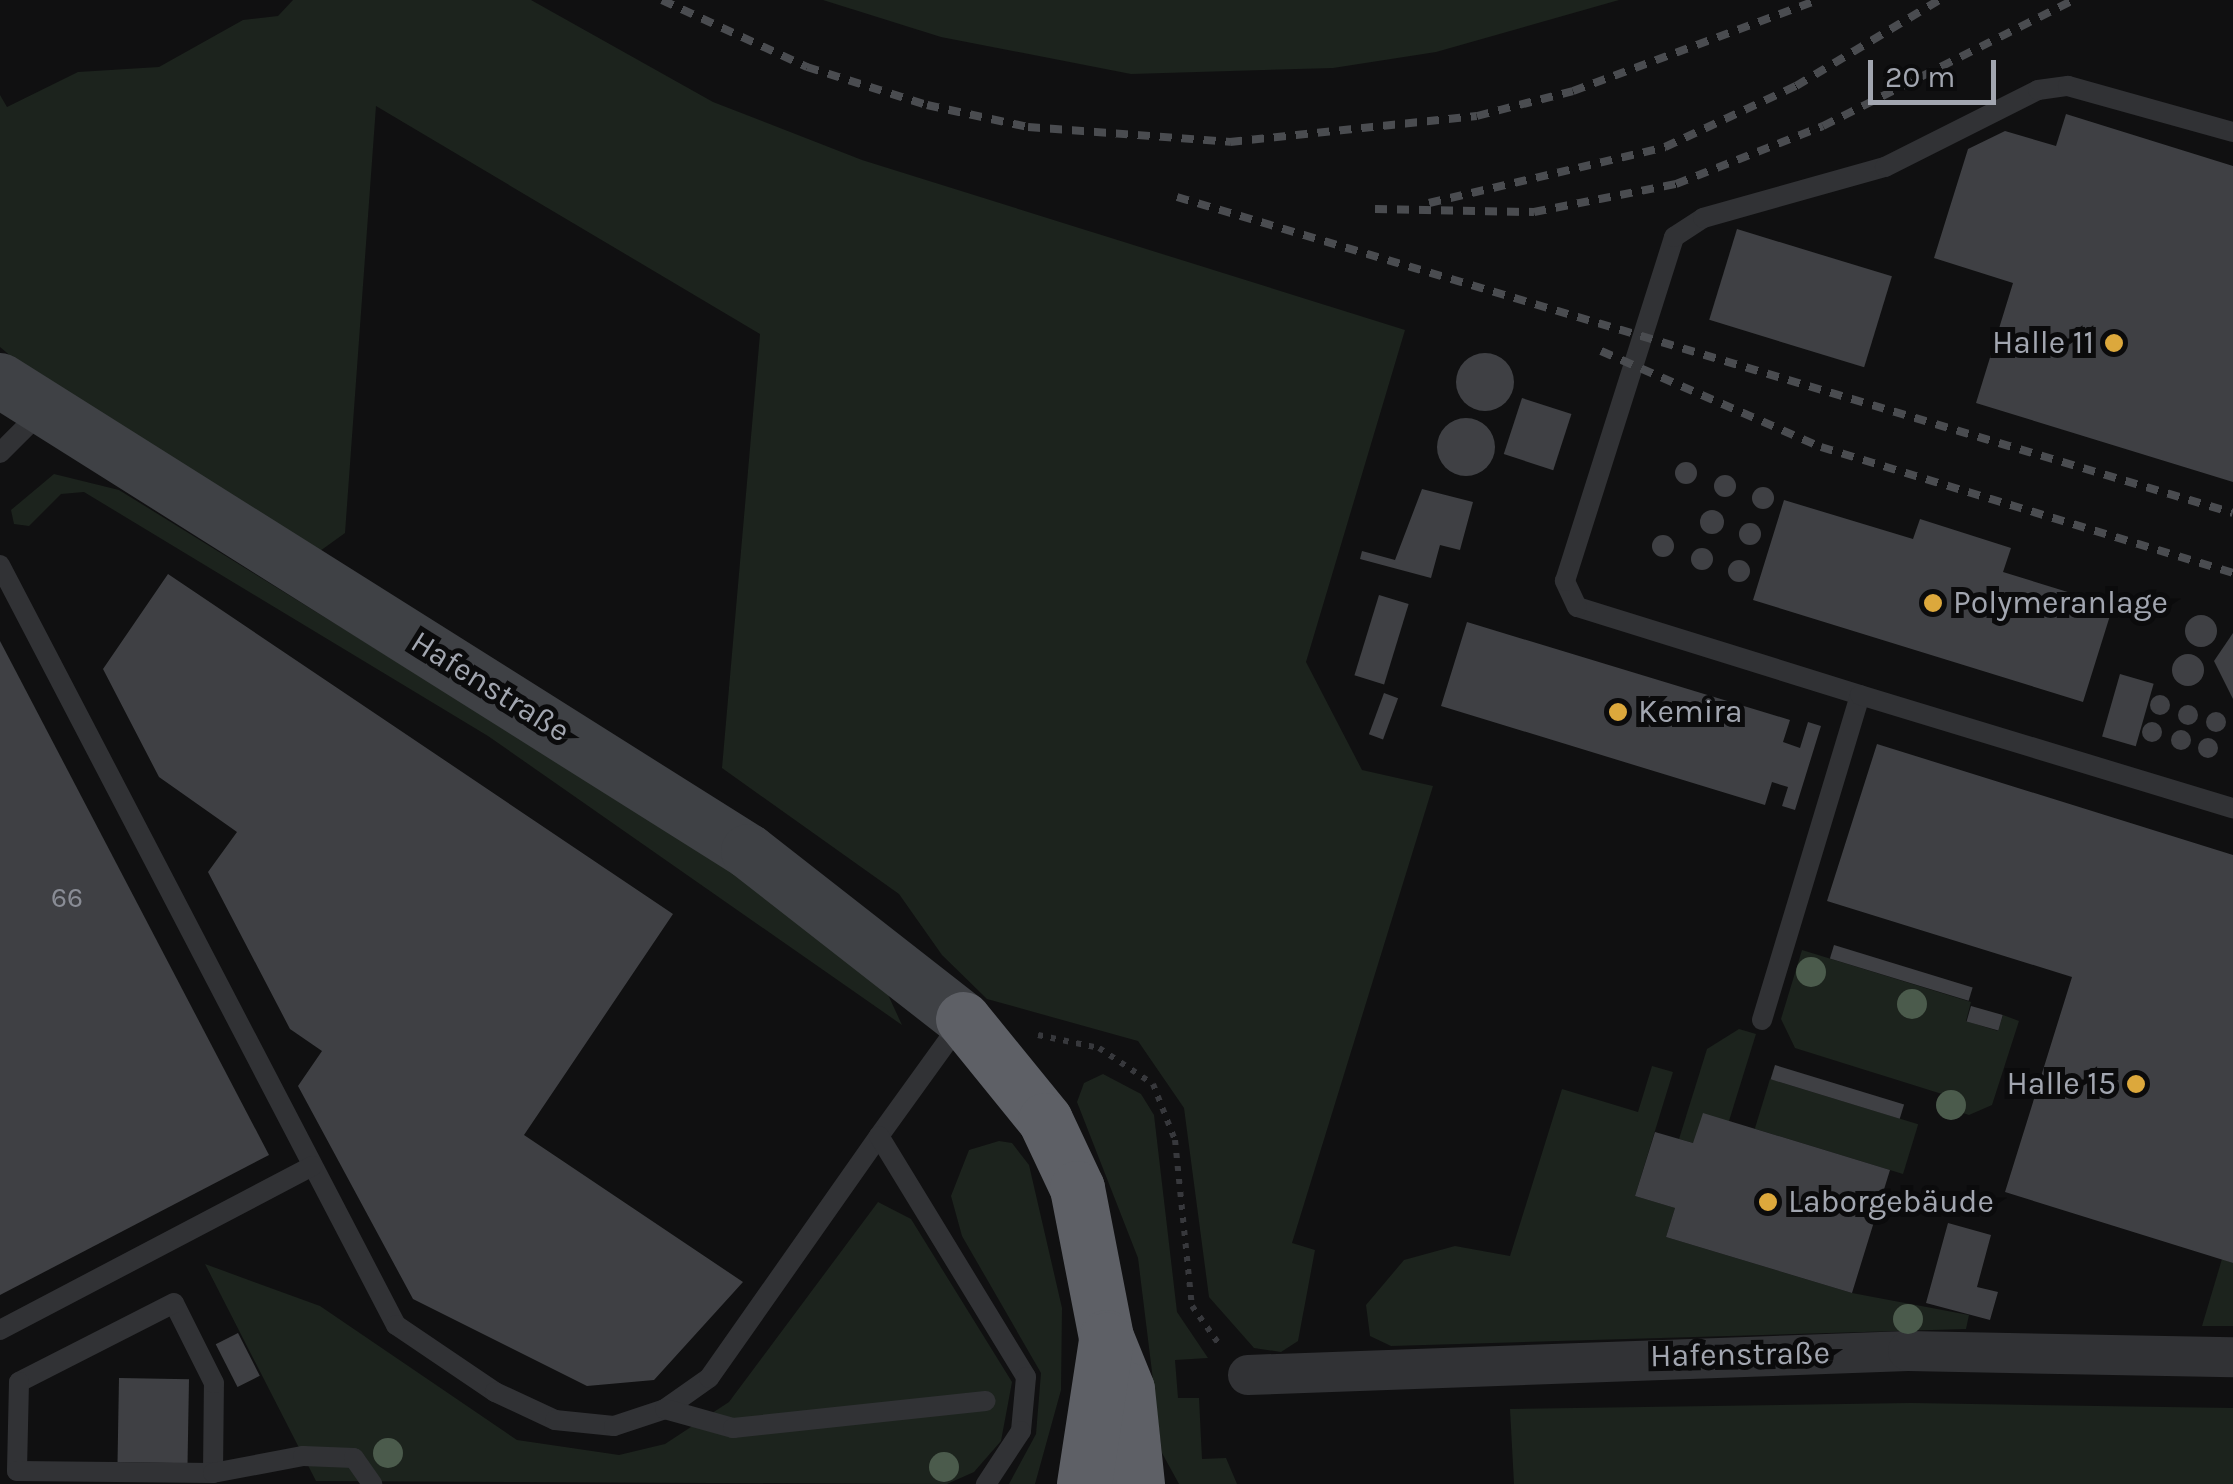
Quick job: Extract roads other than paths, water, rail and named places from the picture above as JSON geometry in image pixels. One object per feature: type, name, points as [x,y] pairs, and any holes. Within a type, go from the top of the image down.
[{"type":"highway","points":[[963,1019],[1045,1120],[1077,1188],[1106,1337],[1127,1389],[1143,1478]]},
{"type":"highway","points":[[1059,1484],[1086,1461],[1106,1337]]},
{"type":"street","name":"Hafenstraße","points":[[20,396],[748,850],[963,1019]]},
{"type":"street","name":"Hafenstraße","points":[[1248,1375],[1889,1352],[2233,1357]]},
{"type":"lane","points":[[2233,132],[2068,86],[2038,90],[1886,168],[1702,218],[1674,238],[1566,582],[1577,607],[2233,808]]},
{"type":"lane","points":[[0,453],[20,396]]},
{"type":"lane","points":[[0,565],[396,1324],[495,1392],[555,1420],[614,1426],[665,1409],[709,1378],[963,1019]]},
{"type":"lane","points":[[1762,1020],[1860,694]]},
{"type":"lane","points":[[879,1136],[1026,1377],[1021,1431],[986,1484]]},
{"type":"lane","points":[[0,1330],[313,1166]]},
{"type":"lane","points":[[213,1474],[214,1383],[174,1304],[18,1382],[17,1471],[213,1474],[304,1456],[354,1458],[372,1484]]},
{"type":"lane","points":[[665,1409],[733,1428],[986,1402]]},
{"type":"railway","points":[[662,0],[807,67],[927,105],[1028,127],[1230,142],[1477,116],[1573,91],[1818,0]]},
{"type":"railway","points":[[1429,203],[1665,147],[1796,86],[1939,0]]},
{"type":"railway","points":[[1375,209],[1534,212],[1676,184],[1823,126],[2074,0]]},
{"type":"railway","points":[[1177,197],[2233,513]]},
{"type":"railway","points":[[1601,351],[1821,447],[2233,573]]},
{"type":"place","name":"Halle 11","points":[[2114,343]]},
{"type":"place","name":"Polymeranlage","points":[[1933,603]]},
{"type":"place","name":"Kemira","points":[[1618,712]]},
{"type":"place","name":"Halle 15","points":[[2136,1084]]},
{"type":"place","name":"Laborgebäude","points":[[1768,1202]]}]
